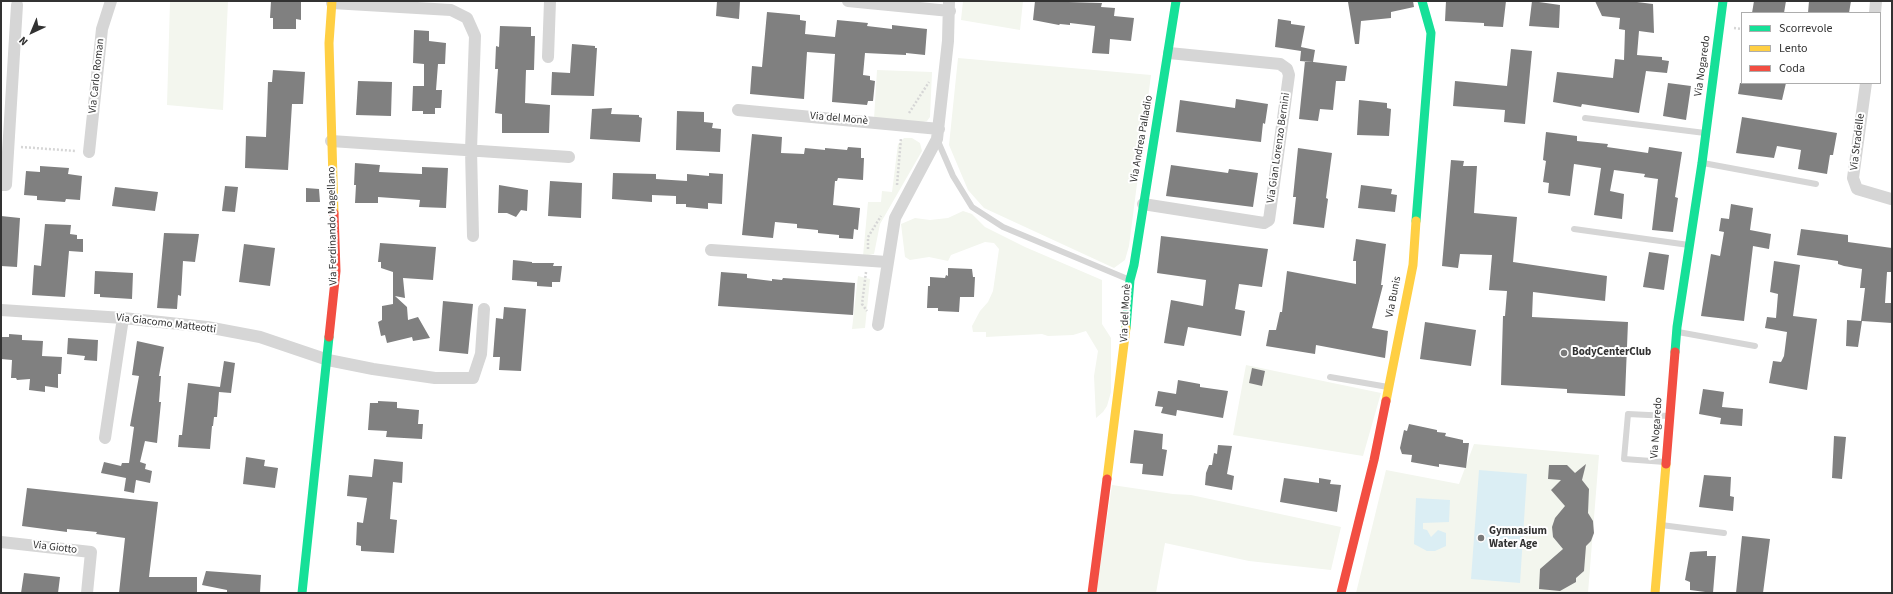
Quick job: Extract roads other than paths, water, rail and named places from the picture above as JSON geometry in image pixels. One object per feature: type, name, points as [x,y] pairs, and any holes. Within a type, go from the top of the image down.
[{"type":"street","name":"Via Carlo Roman","points":[[89,152],[102,29],[111,1]]},
{"type":"street","points":[[548,56],[550,1]]},
{"type":"street","name":"Via del Monè","points":[[848,1],[950,6],[938,134],[895,218],[878,325]]},
{"type":"street","name":"Via Andrea Palladio","points":[[1130,280],[1134,265],[1169,53],[1176,1]]},
{"type":"street","name":"Via Bunis","points":[[1341,593],[1374,460],[1414,257],[1431,33],[1422,1]]},
{"type":"street","name":"Via Nogaredo","points":[[1655,593],[1677,332],[1702,163],[1723,1]]},
{"type":"street","points":[[1875,12],[1876,1]]},
{"type":"street","name":"Via Ferdinando Magellano","points":[[328,360],[336,271],[329,43],[332,2],[451,10],[467,18],[475,36],[471,150],[473,236]]},
{"type":"street","points":[[1,185],[6,185],[17,5]]},
{"type":"street","name":"Via Gian Lorenzo Bernini","points":[[1143,204],[1264,223],[1269,220],[1289,75],[1287,69],[1280,64],[1169,53]]},
{"type":"street","name":"Via Stradelle","points":[[1866,84],[1853,178],[1857,190],[1891,199]]},
{"type":"street","name":"Via del Monè","points":[[738,110],[938,134]]},
{"type":"street","points":[[331,141],[569,157]]},
{"type":"street","points":[[711,250],[887,262]]},
{"type":"street","name":"Via del Monè","points":[[1092,593],[1124,354],[1130,280]]},
{"type":"street","name":"Via Giacomo Matteotti","points":[[1,310],[123,318],[207,327],[260,337],[328,360],[435,378],[473,378],[481,354],[484,309]]},
{"type":"street","points":[[105,438],[123,318]]},
{"type":"street","points":[[302,593],[308,527],[328,360]]},
{"type":"street","name":"Via Giotto","points":[[1,542],[91,552],[87,593]]},
{"type":"lane","points":[[1585,118],[1706,134]]},
{"type":"lane","name":"Via del Monè","points":[[938,134],[953,176],[972,207],[1003,227],[1130,280]]},
{"type":"lane","points":[[1702,163],[1816,184]]},
{"type":"lane","points":[[1574,229],[1689,245]]},
{"type":"lane","points":[[1677,332],[1756,346]]},
{"type":"lane","points":[[1330,377],[1389,387]]},
{"type":"lane","points":[[1666,462],[1624,459],[1628,414],[1670,416]]},
{"type":"lane","points":[[1661,525],[1724,533]]},
{"type":"place","name":"BodyCenterClub","points":[[1564,353]]},
{"type":"place","name":"Gymnasium Water Age","points":[[1481,538]]}]
